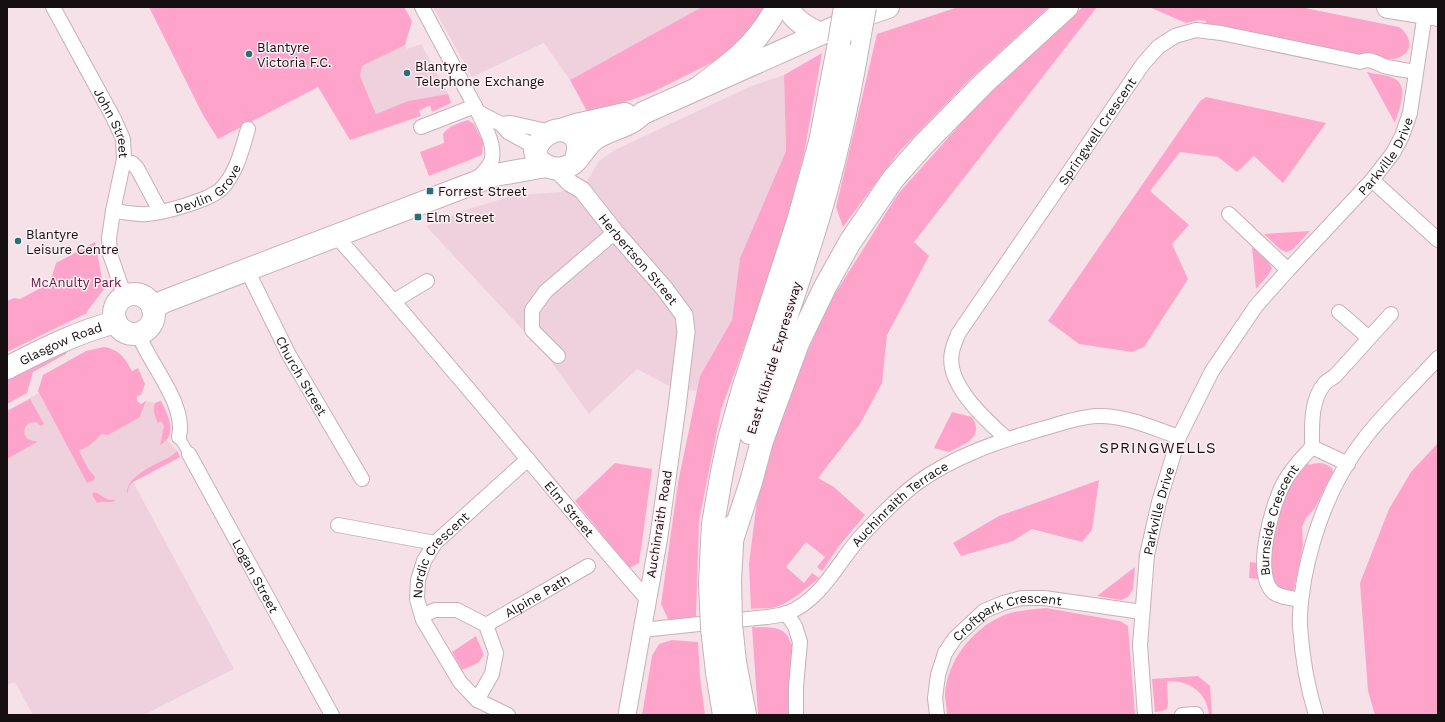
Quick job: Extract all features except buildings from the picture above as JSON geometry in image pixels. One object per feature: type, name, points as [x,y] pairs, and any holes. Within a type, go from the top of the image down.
[{"type":"main road","points":[[698,88],[734,62],[748,48],[770,21],[777,7]]},
{"type":"main road","points":[[788,7],[798,21],[829,39]]},
{"type":"main road","name":"East Kilbride Expressway","points":[[720,582],[714,524],[729,439],[743,389],[798,221],[812,171],[821,135],[829,39],[845,7]]},
{"type":"main road","name":"East Kilbride Expressway","points":[[745,715],[712,628],[720,582],[732,540],[740,475],[764,383],[815,228],[835,160],[853,77],[864,7]]},
{"type":"main road","points":[[153,309],[163,302],[471,185],[495,175],[516,158],[586,146],[593,140],[632,122],[643,113],[698,88],[829,39],[856,18],[888,7]]},
{"type":"main road","points":[[732,540],[751,482],[762,440],[798,344],[825,287],[850,242],[893,179],[923,145],[984,83],[1067,7]]},
{"type":"main road","points":[[1388,7],[1432,14]]},
{"type":"main road","points":[[554,152],[576,125],[607,119],[631,112],[643,113]]},
{"type":"main road","points":[[132,294],[141,296],[147,299],[153,309],[153,319],[143,331],[138,333],[128,333],[122,330],[116,322],[114,316],[115,306],[119,300],[126,296],[132,294]]},
{"type":"main road","name":"Glasgow Road","points":[[7,368],[32,354],[72,337],[116,322]]},
{"type":"main road","name":"East Kilbride Expressway","points":[[724,715],[726,667]]},
{"type":"street","name":"John Street","points":[[53,7],[114,119],[123,139],[124,159],[109,238],[110,254],[126,296]]},
{"type":"street","points":[[422,7],[477,109],[491,144],[492,158],[486,170],[471,185]]},
{"type":"street","name":"Parkville Drive","points":[[1145,715],[1140,645],[1147,554],[1159,502],[1179,437],[1212,371],[1256,306],[1372,180],[1393,153],[1402,136],[1410,113],[1416,72],[1432,14]]},
{"type":"street","name":"Springwell Crescent","points":[[1007,439],[972,405],[952,372],[951,353],[958,334],[1143,64],[1158,47],[1175,36],[1196,30],[1221,33],[1360,62],[1366,60],[1377,62],[1383,66],[1416,72]]},
{"type":"street","points":[[421,127],[477,109],[501,124],[508,132],[554,152]]},
{"type":"street","points":[[501,124],[511,123],[554,152]]},
{"type":"street","name":"Devlin Grove","points":[[113,211],[147,214],[202,200],[222,189],[236,168],[248,129]]},
{"type":"street","name":"Herbertson Street","points":[[554,152],[581,174],[582,190],[684,315],[686,332]]},
{"type":"street","name":"Devlin Grove","points":[[132,163],[137,168],[160,211]]},
{"type":"street","points":[[1372,180],[1438,240]]},
{"type":"street","points":[[1229,214],[1288,270]]},
{"type":"street","points":[[558,356],[532,330],[532,310],[546,291],[615,232]]},
{"type":"street","name":"Elm Street","points":[[336,236],[394,301],[647,599]]},
{"type":"street","name":"Church Street","points":[[247,270],[289,355],[362,479]]},
{"type":"street","points":[[394,301],[427,281]]},
{"type":"street","points":[[1339,312],[1369,338]]},
{"type":"street","points":[[1312,448],[1312,423],[1316,400],[1325,384],[1335,376],[1391,314]]},
{"type":"street","name":"Auchinraith Road","points":[[627,715],[659,536],[686,332]]},
{"type":"street","points":[[138,333],[177,409],[180,424],[179,437]]},
{"type":"street","points":[[1316,715],[1303,658],[1300,626],[1301,600],[1308,560],[1318,526],[1331,494],[1348,464],[1368,434],[1438,358]]},
{"type":"street","name":"Auchinraith Terrace","points":[[642,630],[767,617],[786,613],[810,600],[820,590],[862,536],[892,505],[917,483],[941,468],[963,457],[1007,439],[1078,419],[1097,416],[1114,417],[1133,421],[1179,437]]},
{"type":"street","name":"Logan Street","points":[[179,437],[332,715]]},
{"type":"street","name":"Burnside Crescent","points":[[1301,600],[1278,595],[1272,590],[1268,582],[1265,571],[1265,556],[1270,518],[1286,479],[1312,448],[1348,464]]},
{"type":"street","name":"Nordic Crescent","points":[[508,715],[477,700],[460,682],[423,620],[417,599],[418,580],[424,561],[435,543],[528,459]]},
{"type":"street","points":[[338,525],[435,543]]},
{"type":"street","name":"Alpine Path","points":[[486,624],[588,566]]},
{"type":"street","name":"Croftpark Crescent","points":[[938,715],[935,698],[938,675],[945,653],[955,638],[984,611],[1003,603],[1022,598],[1044,598],[1142,612]]},
{"type":"street","points":[[422,616],[435,610],[457,610],[486,624],[496,653],[492,674],[477,700]]},
{"type":"street","points":[[786,613],[795,626],[800,642],[796,687],[796,715]]},
{"type":"street","points":[[1182,715],[1196,714]]},
{"type":"shaded area","points":[[433,7],[702,7],[570,80],[544,43],[472,77]]},
{"type":"shaded area","points":[[421,44],[448,94],[408,101],[376,114],[360,76],[362,66],[405,45],[407,49]]},
{"type":"shaded area","points":[[784,75],[786,151],[740,258],[732,320],[700,376],[697,391],[669,386],[637,369],[589,414],[547,356],[426,226],[468,209],[516,195],[561,192],[587,181],[599,161],[615,150],[749,87]]},
{"type":"shaded area","points":[[39,393],[87,483],[94,475],[78,451],[89,445],[102,434],[108,435],[142,415],[146,401],[155,403],[161,401],[169,419],[170,429],[167,440],[177,451],[180,457],[133,482],[234,669],[144,715],[33,715],[15,682],[7,685],[7,411]]},
{"type":"green space","points":[[149,7],[404,7],[412,21],[405,45],[362,66],[360,76],[376,114],[408,101],[448,94],[451,103],[432,112],[430,105],[419,111],[421,116],[350,140],[318,87],[218,139],[203,115]]},
{"type":"green space","points":[[702,7],[765,7],[756,26],[717,60],[653,92],[589,115],[570,80]]},
{"type":"green space","points":[[958,7],[1049,7],[967,82],[898,153],[843,227],[836,207],[877,34]]},
{"type":"green space","points":[[1083,7],[1097,7],[914,242],[929,256],[887,335],[882,383],[860,424],[818,478],[834,487],[865,515],[839,546],[822,571],[817,567],[825,557],[806,542],[786,567],[804,583],[812,573],[819,578],[810,586],[793,598],[776,607],[751,609],[749,564],[756,508],[766,456],[795,380],[829,303],[898,194],[972,111],[1062,24]]},
{"type":"green space","points":[[1149,7],[1300,7],[1399,27],[1408,38],[1409,47],[1405,54],[1398,58],[1380,59],[1218,25],[1205,25],[1206,21],[1199,20],[1186,23]]},
{"type":"green space","points":[[822,53],[804,154],[775,262],[721,410],[699,521],[696,617],[670,623],[661,604],[678,483],[700,376],[732,320],[740,258],[786,151],[784,75]]},
{"type":"green space","points":[[1367,72],[1389,76],[1395,79],[1402,88],[1402,100],[1395,123]]},
{"type":"green space","points":[[1206,97],[1326,123],[1283,183],[1254,156],[1237,172],[1218,157],[1180,152],[1150,191],[1189,225],[1172,244],[1188,279],[1144,347],[1132,352],[1079,344],[1048,321],[1200,101]]},
{"type":"green space","points":[[468,120],[474,124],[483,142],[482,155],[429,176],[420,152],[444,143],[443,134],[445,131],[454,125]]},
{"type":"green space","points":[[1310,231],[1292,250],[1286,252],[1281,250],[1264,234]]},
{"type":"green space","name":"McAnulty Park","points":[[95,242],[104,289],[87,313],[7,352],[7,301],[14,298],[20,299],[50,283],[56,263]]},
{"type":"green space","points":[[1252,247],[1268,261],[1272,268],[1269,274],[1256,289]]},
{"type":"green space","points":[[104,347],[118,352],[127,362],[132,371],[138,368],[145,384],[141,395],[137,396],[137,401],[141,404],[146,401],[140,417],[108,435],[102,434],[90,445],[79,451],[88,468],[95,477],[94,480],[87,483],[38,391],[43,375],[86,351]]},
{"type":"green space","points":[[67,350],[66,354],[33,372],[27,393],[7,404],[7,379]]},
{"type":"green space","points":[[30,399],[44,424],[41,426],[36,422],[29,423],[24,432],[25,435],[32,441],[37,442],[7,459],[7,411]]},
{"type":"green space","points":[[160,401],[169,418],[171,430],[166,441],[160,445],[164,426],[161,421],[158,423],[154,413],[154,408],[155,403]]},
{"type":"green space","points":[[952,412],[972,417],[976,430],[974,435],[966,443],[949,452],[934,448]]},
{"type":"green space","points":[[1438,443],[1438,715],[1375,715],[1368,691],[1360,583],[1389,509],[1411,472]]},
{"type":"green space","points":[[177,451],[180,457],[133,482],[129,486],[127,494],[128,487],[137,475],[173,455]]},
{"type":"green space","points":[[1308,462],[1309,465],[1318,463],[1324,464],[1332,468],[1333,472],[1315,508],[1306,518],[1302,527],[1303,546],[1294,590],[1287,593],[1276,586],[1269,569],[1274,527],[1292,476]]},
{"type":"green space","points":[[615,463],[652,469],[639,563],[629,568],[575,501]]},
{"type":"green space","points":[[1099,480],[1092,530],[1082,542],[1032,529],[1013,541],[961,556],[953,543],[999,516]]},
{"type":"green space","points":[[94,492],[115,501],[97,503],[92,494]]},
{"type":"green space","points":[[1250,562],[1258,563],[1258,579],[1249,578]]},
{"type":"green space","points":[[1135,567],[1133,589],[1128,597],[1121,600],[1097,596]]},
{"type":"green space","points":[[1046,608],[1120,621],[1128,626],[1135,715],[947,715],[945,694],[950,670],[963,648],[971,638],[990,623],[1005,615]]},
{"type":"green space","points":[[752,627],[779,629],[786,634],[793,645],[788,695],[791,715],[758,715]]},
{"type":"green space","points":[[476,636],[484,655],[478,663],[462,670],[452,652]]},
{"type":"green space","points":[[672,640],[698,642],[700,677],[705,715],[642,715],[652,656],[659,644]]},
{"type":"green space","points":[[1198,676],[1210,686],[1212,715],[1209,715],[1205,700],[1196,689],[1189,685],[1175,681],[1167,681],[1167,709],[1155,712],[1152,679]]},
{"type":"place","name":"Blantyre Victoria F.C.","points":[[249,54]]},
{"type":"place","name":"Blantyre Telephone Exchange","points":[[407,73]]},
{"type":"place","name":"Forrest Street","points":[[430,191]]},
{"type":"place","name":"Elm Street","points":[[418,217]]},
{"type":"place","name":"Blantyre Leisure Centre","points":[[18,241]]},
{"type":"district","name":"SPRINGWELLS","points":[[1158,448]]}]
